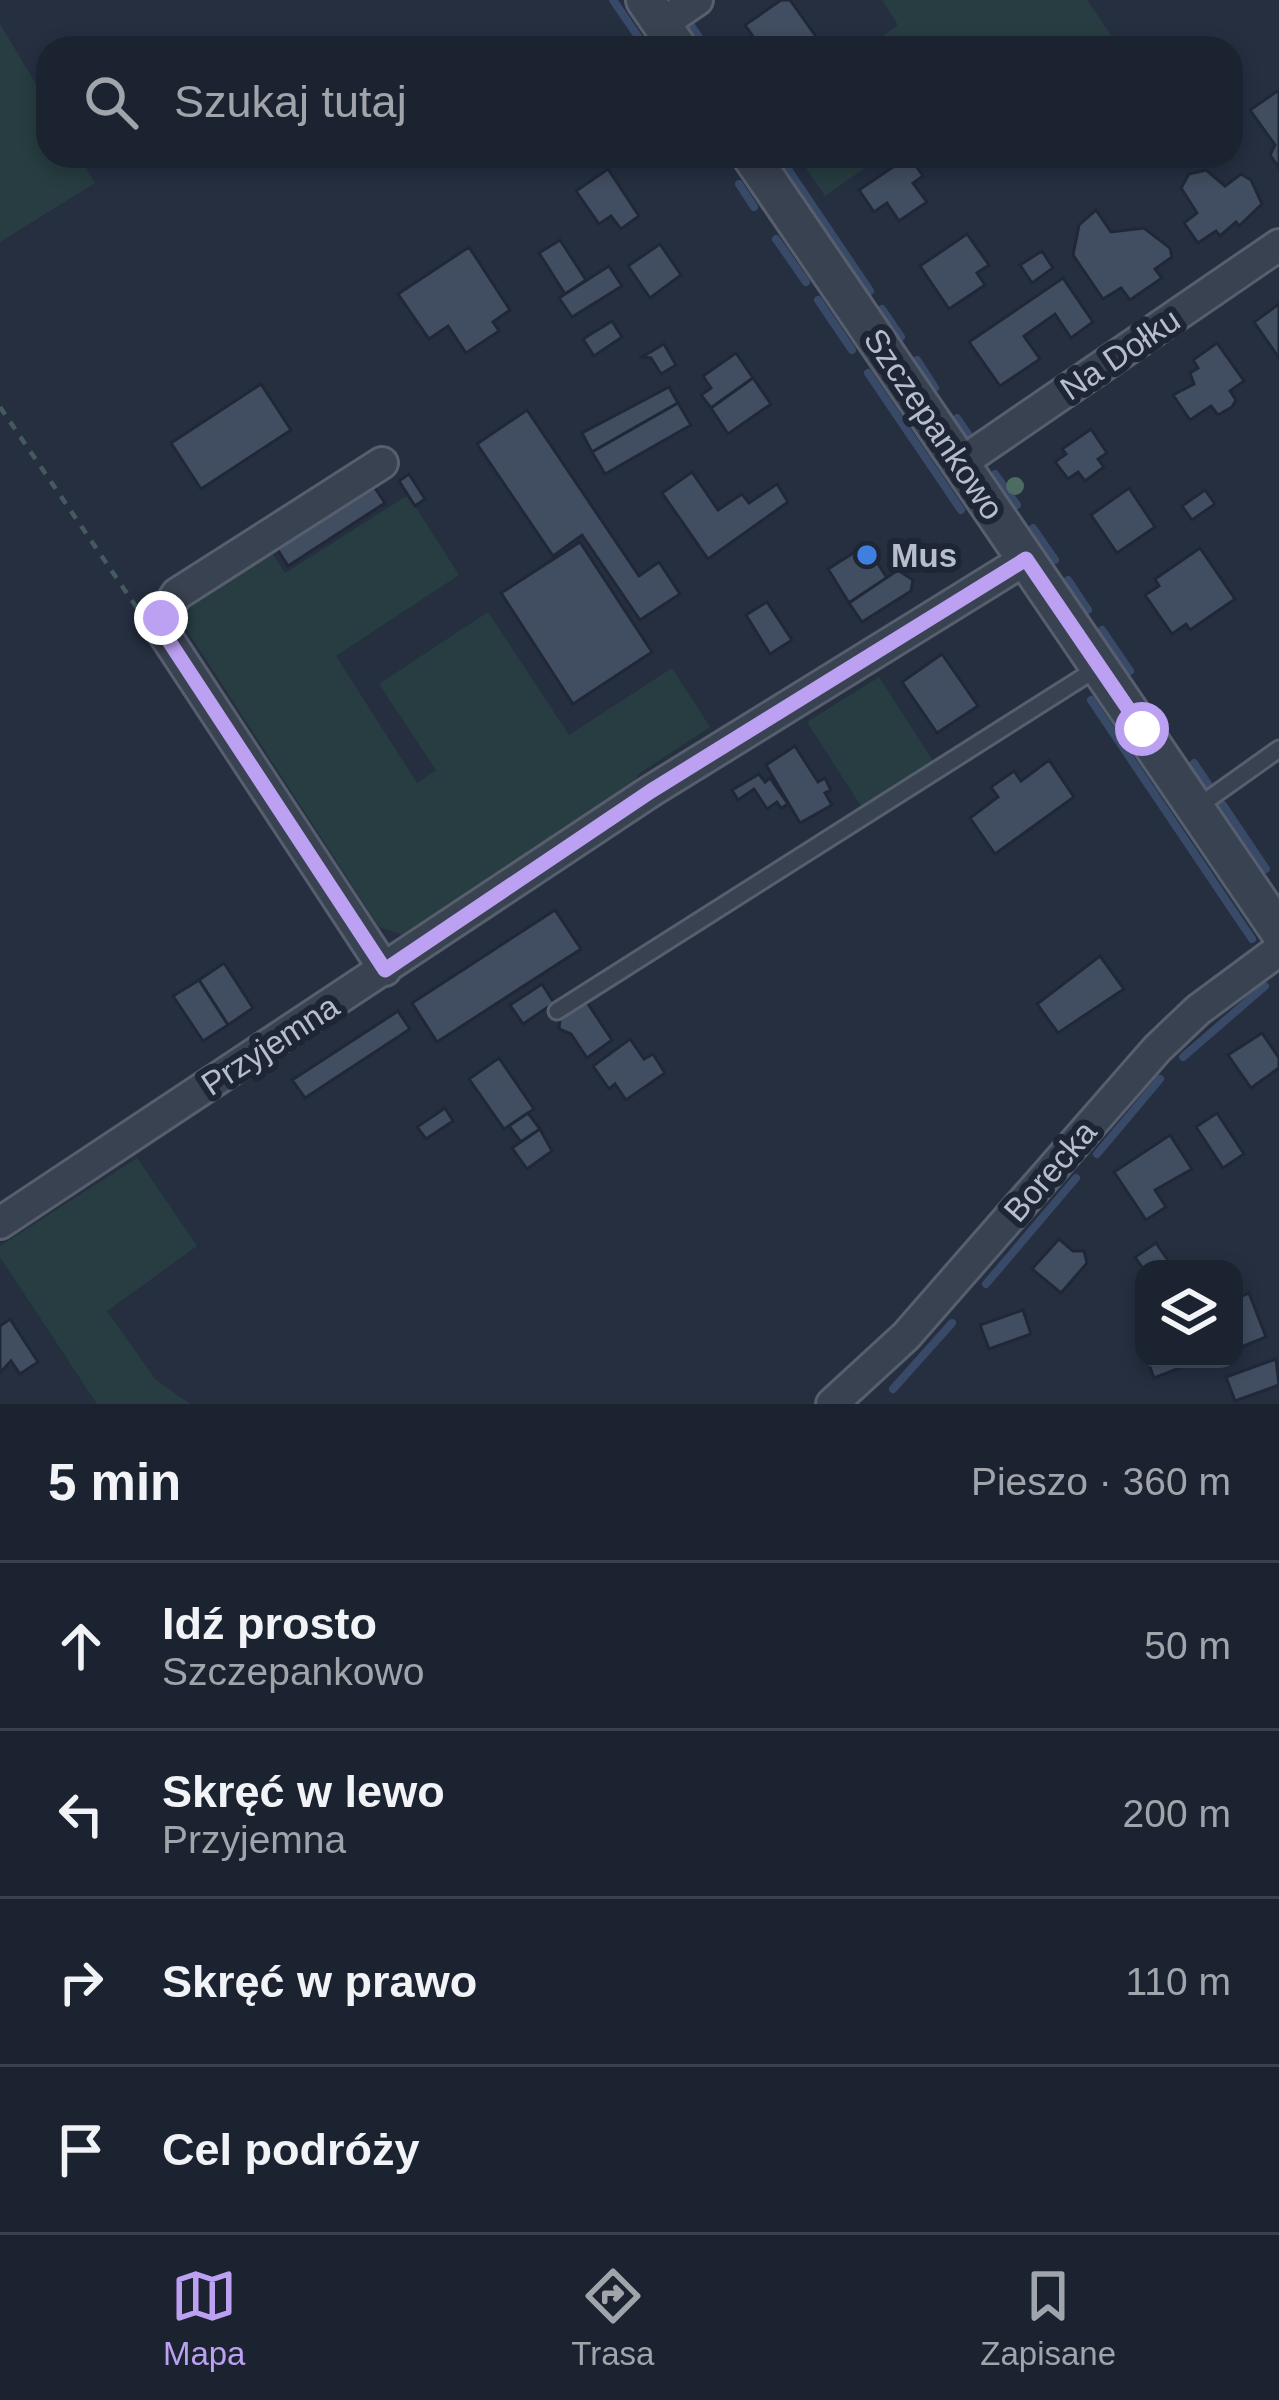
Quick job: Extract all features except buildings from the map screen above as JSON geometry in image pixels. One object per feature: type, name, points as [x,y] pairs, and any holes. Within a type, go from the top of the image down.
[{"type":"street","points":[[662,24],[697,0]]},
{"type":"street","name":"Szczepankowo","points":[[760,168],[1279,931]]},
{"type":"street","name":"Na Dołku","points":[[961,463],[1279,245]]},
{"type":"street","points":[[382,463],[177,594],[161,618],[163,632],[385,970]]},
{"type":"street","name":"Przyjemna","points":[[0,1223],[651,791],[1026,559]]},
{"type":"street","name":"Borecka","points":[[832,1404],[906,1336],[1157,1049],[1198,1010],[1279,950]]},
{"type":"lane","points":[[557,1011],[1099,667]]},
{"type":"lane","points":[[1196,808],[1279,749]]},
{"type":"path","points":[[0,407],[144,618],[163,632]]},
{"type":"green space","points":[[882,0],[1087,0],[1112,36],[883,36],[898,25]]},
{"type":"green space","points":[[0,24],[36,84],[36,168],[86,168],[95,183],[0,242]]},
{"type":"green space","points":[[806,168],[865,168],[825,196]]},
{"type":"green space","points":[[408,495],[459,575],[336,656],[417,783],[436,770],[379,684],[488,612],[569,735],[672,668],[710,727],[640,773],[622,797],[403,935],[379,927],[183,624],[195,599],[270,550],[285,573]]},
{"type":"green space","points":[[879,677],[933,761],[861,806],[807,722]]},
{"type":"green space","points":[[137,1158],[197,1246],[107,1311],[155,1379],[190,1404],[97,1404],[0,1257],[0,1246]]},
{"type":"waterway","points":[[613,0],[638,36]]},
{"type":"waterway","points":[[690,24],[698,36]]},
{"type":"waterway","points":[[787,168],[870,291]]},
{"type":"waterway","points":[[739,184],[754,207]]},
{"type":"waterway","points":[[776,239],[806,282]]},
{"type":"waterway","points":[[818,300],[852,350]]},
{"type":"waterway","points":[[882,309],[901,337]]},
{"type":"waterway","points":[[917,360],[935,388]]},
{"type":"waterway","points":[[868,373],[961,510]]},
{"type":"waterway","points":[[957,418],[974,443]]},
{"type":"waterway","points":[[995,474],[1017,505]]},
{"type":"waterway","points":[[1033,528],[1055,560]]},
{"type":"waterway","points":[[1068,580],[1088,610]]},
{"type":"waterway","points":[[1102,630],[1130,671]]},
{"type":"waterway","points":[[1091,700],[1252,939]]},
{"type":"waterway","points":[[1194,763],[1208,784]]},
{"type":"waterway","points":[[1223,805],[1266,869]]},
{"type":"waterway","points":[[1183,1057],[1265,986]]},
{"type":"waterway","points":[[1097,1154],[1160,1079]]},
{"type":"waterway","points":[[986,1284],[1076,1178]]},
{"type":"waterway","points":[[893,1389],[952,1323]]},
{"type":"place","name":"Mus","points":[[867,555]]},
{"type":"route","points":[[161,618],[163,632],[385,970],[651,791],[1026,559],[1142,729]]}]
